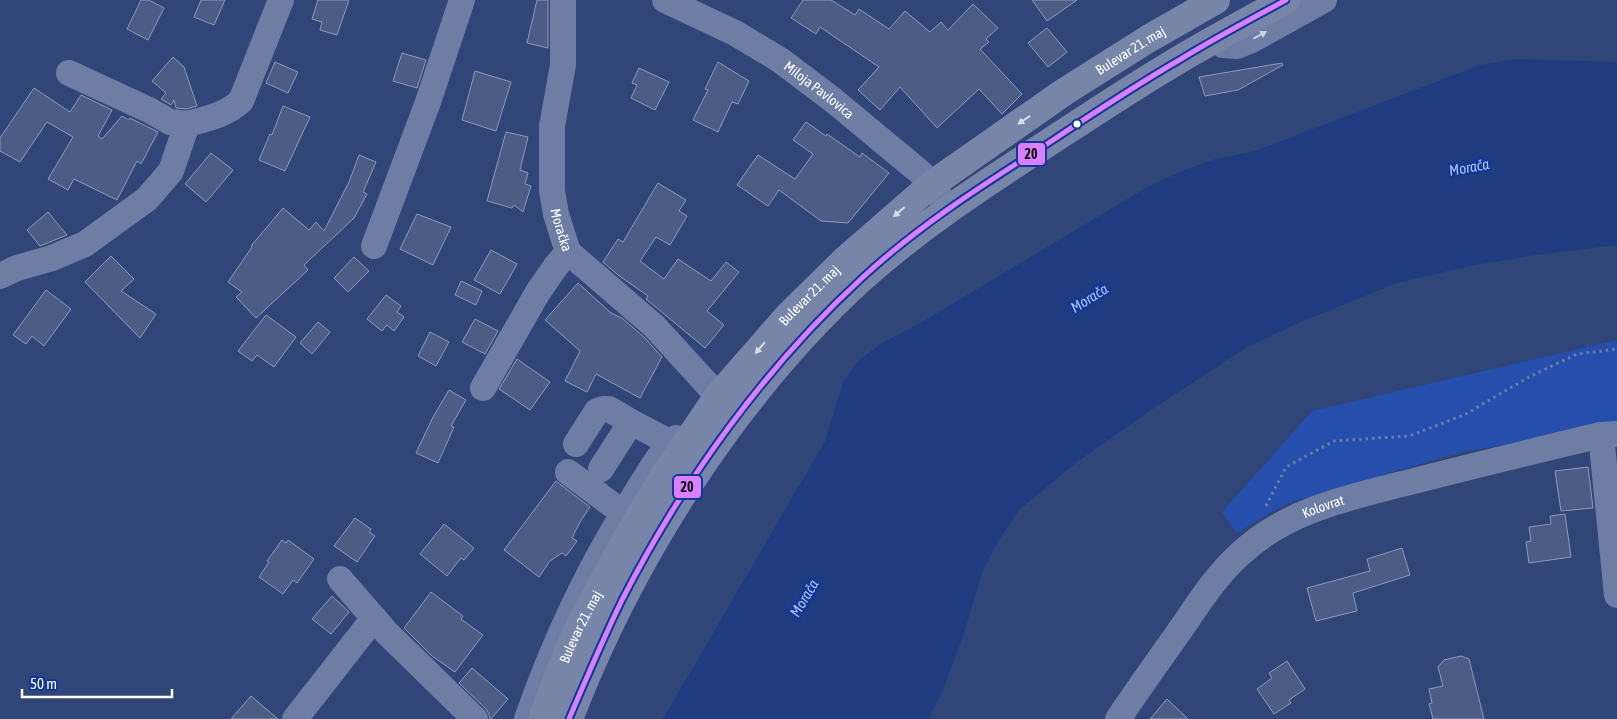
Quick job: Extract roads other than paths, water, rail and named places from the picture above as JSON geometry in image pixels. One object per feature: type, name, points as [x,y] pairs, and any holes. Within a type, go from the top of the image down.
[{"type":"main road","name":"Bulevar 21. maj","points":[[569,719],[600,645],[628,588],[660,530],[737,418],[776,369],[860,280],[950,209],[1015,164],[1166,67],[1286,0]]},
{"type":"main road","name":"Bulevar 21. maj","points":[[542,719],[568,651],[629,534],[718,396],[788,316],[829,275],[931,185],[1064,92],[1208,4]]},
{"type":"main road","points":[[1208,4],[1217,39]]},
{"type":"street","points":[[69,73],[149,110],[170,122],[187,124],[219,115],[232,109],[241,101],[281,0]]},
{"type":"street","points":[[374,246],[428,102],[462,0]]},
{"type":"street","name":"Moračka","points":[[563,0],[564,65],[552,126],[552,191],[556,214],[568,252],[654,326],[718,396]]},
{"type":"street","name":"Miloja Pavlovica","points":[[665,0],[735,33],[780,60],[848,112],[921,173],[950,209]]},
{"type":"street","points":[[1217,39],[1223,45],[1237,46],[1252,40],[1324,0]]},
{"type":"street","points":[[0,276],[85,244],[147,199],[171,171],[187,124]]},
{"type":"street","points":[[483,388],[538,292],[568,252]]},
{"type":"street","points":[[616,445],[581,435],[597,411],[609,409],[671,443]]},
{"type":"street","points":[[601,469],[631,422]]},
{"type":"street","points":[[527,719],[562,631],[594,564],[623,513],[671,443],[688,430],[700,426]]},
{"type":"street","points":[[1609,435],[1617,595]]},
{"type":"street","name":"Kolovrat","points":[[1118,719],[1217,577],[1239,554],[1283,523],[1303,513],[1332,503],[1470,466],[1609,435]]},
{"type":"street","points":[[568,472],[623,513]]},
{"type":"street","points":[[340,578],[374,618],[475,719]]},
{"type":"street","points":[[295,719],[374,618]]},
{"type":"water","name":"Morača","points":[[1515,59],[1617,62],[1617,245],[1536,255],[1470,266],[1397,283],[1303,321],[1247,347],[1154,408],[1077,462],[1019,510],[997,543],[982,573],[963,636],[942,693],[928,719],[663,719],[825,441],[844,380],[859,360],[882,343],[922,322],[1144,189],[1184,170],[1216,159],[1255,151],[1480,65]]}]
